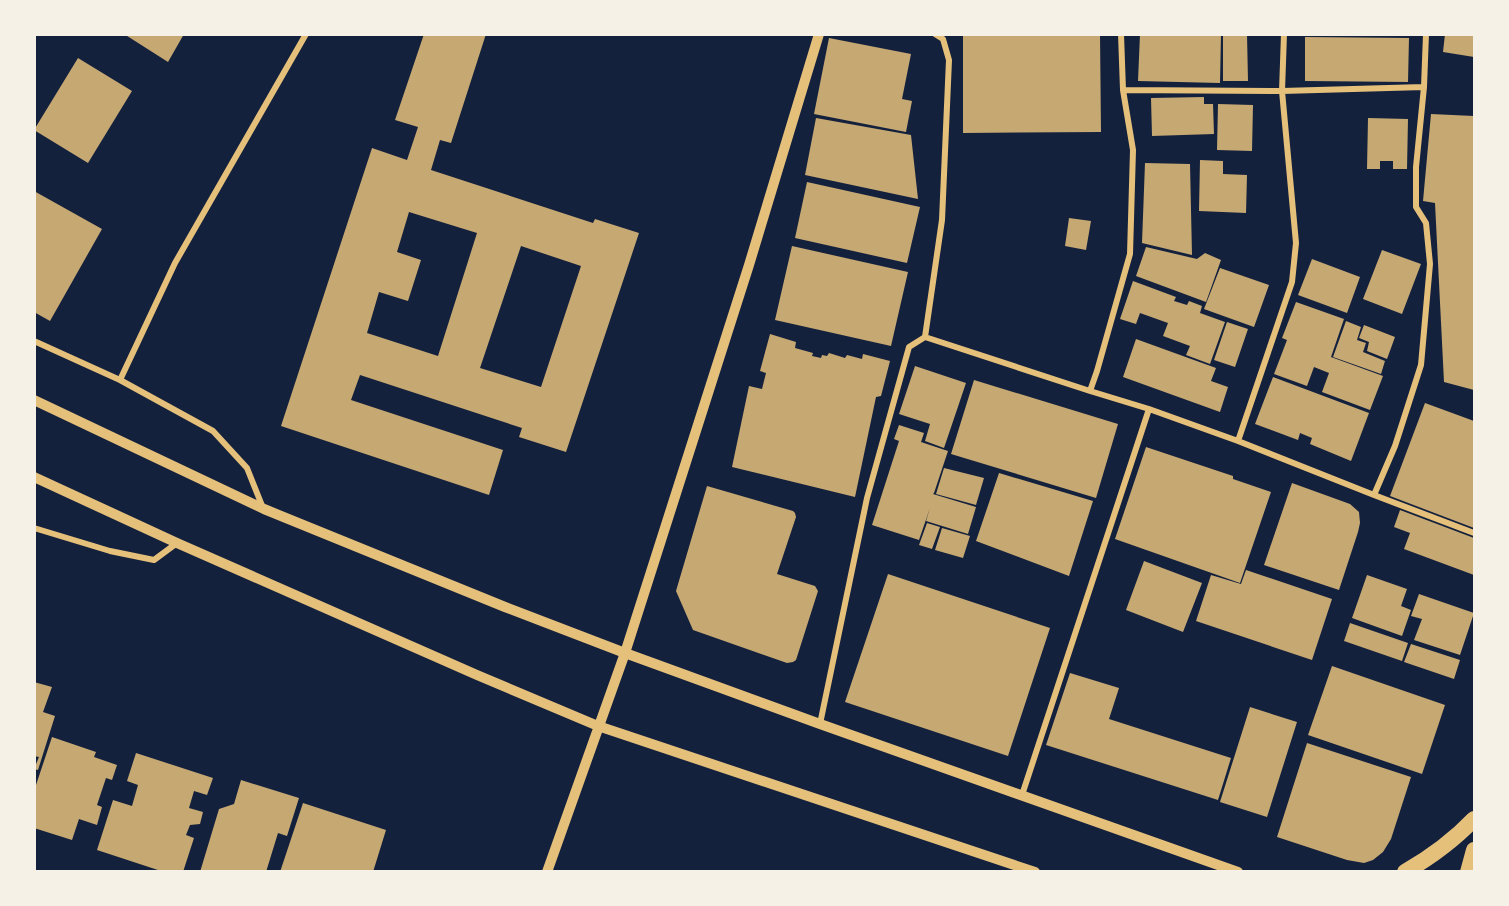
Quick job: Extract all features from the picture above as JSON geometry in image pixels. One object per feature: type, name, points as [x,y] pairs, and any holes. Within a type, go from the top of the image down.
[{"type":"highway","points":[[1405,872],[1462,833],[1474,819]]},
{"type":"highway","points":[[1468,872],[1474,850]]},
{"type":"street","points":[[120,380],[175,263],[306,34]]},
{"type":"street","points":[[547,872],[624,653],[749,265],[819,34]]},
{"type":"street","points":[[820,724],[867,498],[909,347],[925,337],[942,220],[949,60],[943,39],[935,34]]},
{"type":"street","points":[[1090,391],[1130,254],[1133,150],[1123,90],[1121,34]]},
{"type":"street","points":[[1238,441],[1292,282],[1296,243],[1282,91],[1284,34]]},
{"type":"street","points":[[1374,495],[1395,447],[1422,365],[1430,264],[1426,223],[1416,207],[1416,167],[1424,87],[1426,34]]},
{"type":"street","points":[[1123,90],[1282,91],[1424,87]]},
{"type":"street","points":[[925,337],[1149,409],[1238,441],[1474,533]]},
{"type":"street","points":[[34,341],[120,380],[213,431],[247,468],[264,509]]},
{"type":"street","points":[[34,400],[264,509],[505,607],[820,724],[1238,872]]},
{"type":"street","points":[[1022,795],[1149,409]]},
{"type":"street","points":[[34,477],[177,543],[598,726],[1035,872]]},
{"type":"street","points":[[34,528],[110,551],[154,560],[177,543]]},
{"type":"building","points":[[124,34],[184,34],[168,62]]},
{"type":"building","points":[[424,34],[486,34],[451,143],[440,140],[431,170],[593,223],[595,219],[639,233],[566,452],[519,437],[522,428],[360,375],[351,400],[503,450],[489,495],[281,426],[372,148],[407,160],[418,127],[395,120]],"holes":[[[409,212],[477,233],[438,356],[367,333],[379,292],[408,301],[421,260],[397,252]],[[521,246],[581,266],[541,387],[480,368]]]},
{"type":"building","points":[[963,34],[1100,34],[1101,132],[963,133]]},
{"type":"building","points":[[1140,34],[1221,34],[1220,83],[1138,81]]},
{"type":"building","points":[[1223,34],[1247,34],[1248,81],[1223,81]]},
{"type":"building","points":[[1445,34],[1474,34],[1474,57],[1443,52]]},
{"type":"building","points":[[1305,37],[1409,38],[1408,82],[1305,81]]},
{"type":"building","points":[[829,38],[911,54],[902,99],[912,101],[906,132],[814,114]]},
{"type":"building","points":[[78,58],[132,91],[88,163],[34,130]]},
{"type":"building","points":[[1204,97],[1204,104],[1213,104],[1214,134],[1152,136],[1151,98]]},
{"type":"building","points":[[1218,104],[1253,105],[1252,151],[1217,150]]},
{"type":"building","points":[[1431,114],[1474,116],[1474,390],[1444,382],[1435,203],[1423,201]]},
{"type":"building","points":[[816,118],[911,135],[918,199],[805,175]]},
{"type":"building","points":[[1368,118],[1408,119],[1407,169],[1393,169],[1393,161],[1380,161],[1380,169],[1367,169]]},
{"type":"building","points":[[1200,160],[1223,161],[1223,174],[1247,175],[1246,213],[1199,211]]},
{"type":"building","points":[[1145,163],[1190,164],[1192,255],[1142,243]]},
{"type":"building","points":[[807,182],[920,207],[907,263],[795,238]]},
{"type":"building","points":[[34,191],[102,229],[50,321],[34,312]]},
{"type":"building","points":[[1069,218],[1091,221],[1086,250],[1065,246]]},
{"type":"building","points":[[792,246],[908,272],[891,346],[775,320]]},
{"type":"building","points":[[1146,247],[1197,259],[1205,253],[1221,260],[1206,302],[1136,276]]},
{"type":"building","points":[[1382,250],[1421,264],[1402,314],[1363,299]]},
{"type":"building","points":[[1312,259],[1360,277],[1347,313],[1298,295]]},
{"type":"building","points":[[1220,268],[1269,285],[1254,327],[1204,309]]},
{"type":"building","points":[[1133,281],[1176,297],[1174,301],[1187,305],[1189,301],[1202,306],[1200,313],[1225,322],[1210,364],[1186,355],[1190,346],[1163,336],[1168,323],[1140,313],[1136,324],[1120,319]]},
{"type":"building","points":[[1296,302],[1344,319],[1331,357],[1383,376],[1370,410],[1322,392],[1329,373],[1314,367],[1307,386],[1274,374],[1287,340],[1282,338]]},
{"type":"building","points":[[1346,321],[1361,327],[1357,340],[1366,343],[1363,352],[1385,361],[1381,374],[1333,357]]},
{"type":"building","points":[[1227,322],[1248,329],[1235,367],[1214,360]]},
{"type":"building","points":[[1364,325],[1395,337],[1387,359],[1367,351],[1369,342],[1359,338]]},
{"type":"building","points":[[770,334],[796,342],[795,348],[813,353],[812,356],[821,358],[822,355],[827,356],[829,353],[845,358],[847,355],[862,359],[863,354],[890,361],[881,396],[876,397],[855,497],[732,467],[749,386],[762,389],[766,373],[760,371]]},
{"type":"building","points":[[1136,339],[1216,368],[1211,381],[1228,387],[1220,412],[1123,377]]},
{"type":"building","points":[[915,366],[966,383],[944,448],[925,441],[930,424],[899,414]]},
{"type":"building","points":[[1273,377],[1369,413],[1351,461],[1310,444],[1312,438],[1300,433],[1298,440],[1255,424]]},
{"type":"building","points":[[974,380],[1118,424],[1096,498],[951,454]]},
{"type":"building","points":[[1425,403],[1474,421],[1474,528],[1390,496]]},
{"type":"building","points":[[899,425],[924,433],[921,442],[948,451],[933,494],[976,507],[968,534],[926,521],[930,508],[919,540],[872,525],[899,441],[894,439]]},
{"type":"building","points":[[1146,447],[1233,476],[1233,479],[1271,492],[1240,583],[1115,539]]},
{"type":"building","points":[[944,468],[984,478],[976,505],[936,494]]},
{"type":"building","points":[[999,473],[1093,501],[1069,576],[976,541]]},
{"type":"building","points":[[1292,483],[1350,504],[1359,512],[1358,532],[1339,590],[1264,565]]},
{"type":"building","points":[[707,486],[795,513],[796,517],[777,574],[815,586],[818,591],[796,660],[793,662],[787,663],[693,630],[676,591]]},
{"type":"building","points":[[1400,510],[1474,538],[1474,575],[1404,549],[1410,533],[1394,527]]},
{"type":"building","points":[[927,523],[940,527],[932,549],[919,545]]},
{"type":"building","points":[[942,528],[970,536],[963,558],[935,550]]},
{"type":"building","points":[[1144,561],[1202,583],[1183,632],[1126,610]]},
{"type":"building","points":[[1246,570],[1332,599],[1312,660],[1196,621],[1211,575],[1241,584]]},
{"type":"building","points":[[888,574],[1050,628],[1008,756],[845,702]]},
{"type":"building","points":[[1367,575],[1407,589],[1401,606],[1411,610],[1402,636],[1352,618]]},
{"type":"building","points":[[1419,594],[1474,613],[1460,655],[1414,640],[1422,619],[1411,616]]},
{"type":"building","points":[[1350,623],[1408,643],[1402,661],[1344,641]]},
{"type":"building","points":[[1411,644],[1460,660],[1454,679],[1404,662]]},
{"type":"building","points":[[1332,666],[1445,705],[1422,774],[1308,735]]},
{"type":"building","points":[[1070,673],[1119,688],[1109,719],[1231,758],[1218,800],[1046,745]]},
{"type":"building","points":[[34,682],[52,687],[43,712],[55,716],[38,770],[34,769],[39,757],[34,756]]},
{"type":"building","points":[[1250,707],[1297,722],[1267,817],[1220,802]]},
{"type":"building","points":[[52,737],[96,752],[94,757],[117,765],[112,780],[106,778],[97,805],[102,807],[97,825],[79,819],[72,840],[34,828],[34,791]]},
{"type":"building","points":[[1307,743],[1411,777],[1391,839],[1383,852],[1373,860],[1364,863],[1347,860],[1277,837]]},
{"type":"building","points":[[136,753],[213,778],[207,795],[194,791],[189,808],[203,812],[200,824],[190,825],[186,835],[194,838],[183,872],[164,872],[97,850],[113,800],[132,806],[138,785],[127,781]]},
{"type":"building","points":[[241,780],[299,798],[287,836],[278,833],[266,872],[200,872],[219,809],[234,804]]},
{"type":"building","points":[[303,803],[386,830],[373,872],[280,872]]}]
